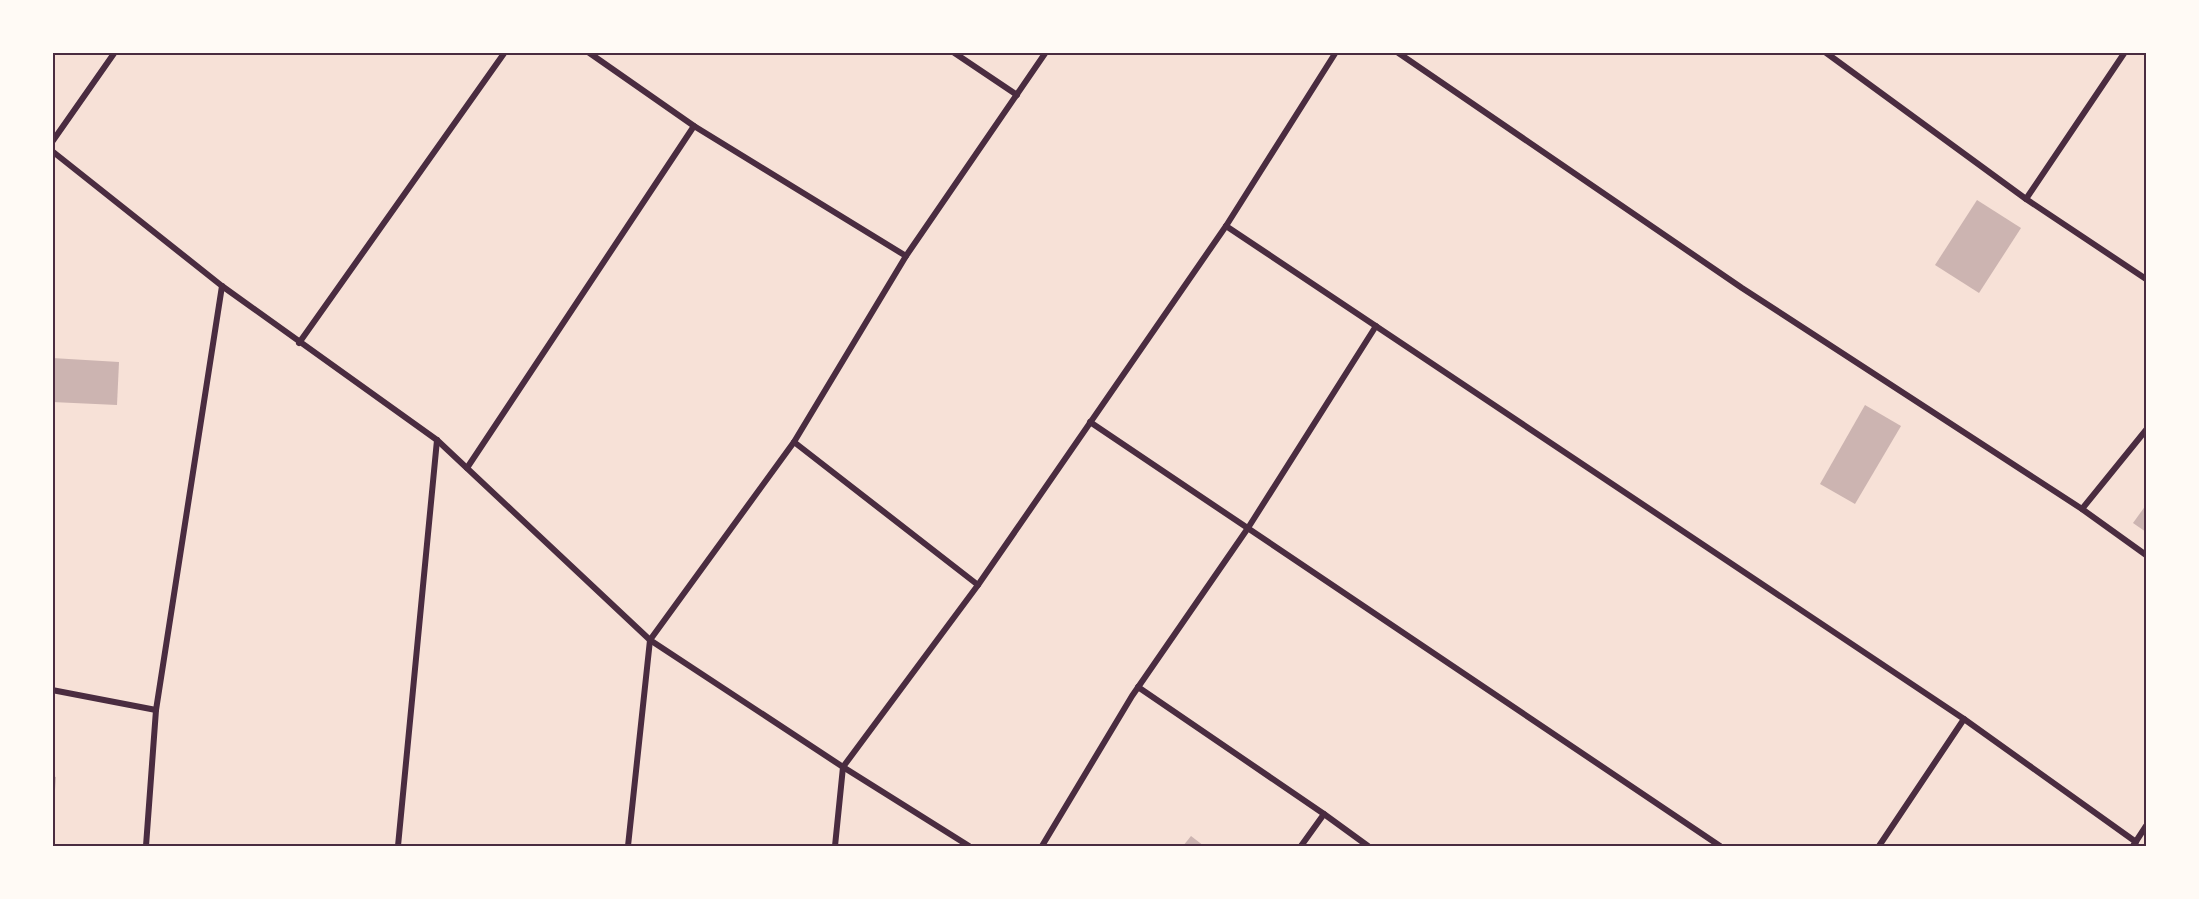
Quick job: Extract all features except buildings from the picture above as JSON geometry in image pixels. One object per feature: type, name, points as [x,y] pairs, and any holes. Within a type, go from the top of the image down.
[{"type":"street","points":[[52,142],[115,52]]},
{"type":"street","points":[[299,343],[505,52]]},
{"type":"street","points":[[588,52],[694,126],[906,256]]},
{"type":"street","points":[[953,52],[1017,95]]},
{"type":"street","points":[[628,846],[650,640],[794,442],[906,256],[1046,52]]},
{"type":"street","points":[[835,846],[843,767],[978,585],[1226,226],[1336,52]]},
{"type":"street","points":[[1397,52],[1742,288],[2082,509],[2146,555]]},
{"type":"street","points":[[1825,52],[2026,199],[2146,279]]},
{"type":"street","points":[[2026,199],[2125,52]]},
{"type":"street","points":[[467,468],[694,126]]},
{"type":"street","points":[[52,151],[222,286],[437,440],[650,640],[843,767],[969,846]]},
{"type":"street","points":[[1226,226],[1964,719],[2134,844],[2146,826]]},
{"type":"street","points":[[146,846],[156,710],[222,286]]},
{"type":"street","points":[[1042,846],[1138,687],[1248,528],[1376,326]]},
{"type":"street","points":[[1090,422],[1720,846]]},
{"type":"street","points":[[2082,509],[2146,430]]},
{"type":"street","points":[[398,846],[437,440]]},
{"type":"street","points":[[794,442],[978,585]]},
{"type":"street","points":[[1138,687],[1368,846]]},
{"type":"street","points":[[52,690],[156,710]]},
{"type":"street","points":[[1879,846],[1964,719]]},
{"type":"street","points":[[1301,846],[1324,814]]}]
